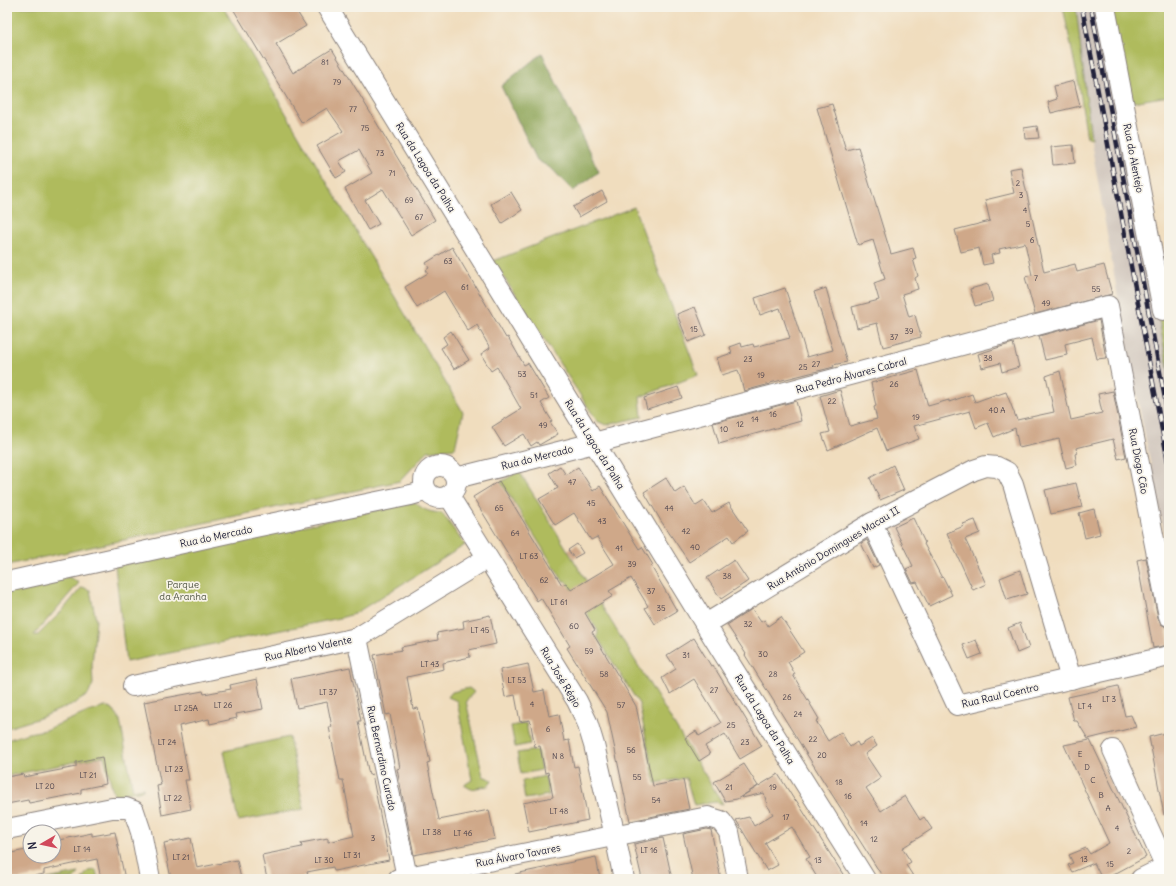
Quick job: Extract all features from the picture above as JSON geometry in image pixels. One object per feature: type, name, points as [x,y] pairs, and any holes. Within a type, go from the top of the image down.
[{"type":"street","name":"Rua da Lagoa da Palha","points":[[327,7],[706,624],[865,879]]},
{"type":"street","name":"Rua do Alentejo","points":[[1105,7],[1166,310]]},
{"type":"street","name":"Rua Pedro Álvares Cabral","points":[[594,442],[1108,306]]},
{"type":"street","name":"Rua Diogo Cão","points":[[1108,306],[1169,616]]},
{"type":"street","name":"Rua do Mercado","points":[[452,487],[594,442]]},
{"type":"street","name":"Rua António Domingues Macau II","points":[[706,624],[872,523],[974,470],[986,466],[997,467],[1006,472],[1013,484],[1071,679]]},
{"type":"street","points":[[435,467],[445,467],[454,473],[452,487],[444,498],[433,497],[425,489],[424,478],[426,473],[435,467]]},
{"type":"street","name":"Rua José Régio","points":[[452,487],[488,558],[577,701],[587,722],[594,745],[624,879]]},
{"type":"street","name":"Rua do Mercado","points":[[7,582],[256,527],[411,496],[425,489]]},
{"type":"street","name":"Rua Raul Coentro","points":[[872,523],[957,705],[1169,656]]},
{"type":"street","name":"Rua Alberto Valente","points":[[133,686],[357,638],[488,558]]},
{"type":"street","name":"Rua Bernardino Curado","points":[[357,638],[402,878]]},
{"type":"street","points":[[1113,750],[1168,870],[1142,879]]},
{"type":"street","points":[[7,830],[112,808],[126,808],[134,811],[141,832],[150,879]]},
{"type":"street","name":"Rua Álvaro Tavares","points":[[402,878],[708,817],[721,821],[729,832],[738,879]]},
{"type":"shaded area","points":[[1076,7],[1099,7],[1169,372],[1169,558],[1119,303],[1089,130]]},
{"type":"green space","points":[[7,7],[223,7],[463,412],[455,448],[428,451],[400,481],[7,565]]},
{"type":"green space","points":[[1063,7],[1076,7],[1091,139],[1087,138],[1079,85]]},
{"type":"green space","points":[[1110,7],[1169,7],[1169,96],[1126,103]]},
{"type":"green space","points":[[542,53],[599,172],[573,191],[552,169],[537,160],[501,86]]},
{"type":"green space","points":[[634,207],[698,375],[640,397],[642,417],[606,425],[597,421],[493,261]]},
{"type":"green space","points":[[1169,314],[1169,372],[1158,315]]},
{"type":"green space","points":[[519,471],[723,804],[716,802],[694,805],[686,778],[655,783],[639,704],[597,637],[598,631],[566,581],[563,581],[501,482]]},
{"type":"green space","name":"Parque da Aranha","points":[[415,502],[427,510],[442,513],[465,545],[354,614],[126,662],[115,566]]},
{"type":"green space","points":[[69,577],[79,583],[34,635],[38,635],[62,611],[82,587],[90,590],[96,620],[92,665],[93,684],[88,695],[75,703],[40,718],[7,728],[7,590]]},
{"type":"green space","points":[[469,688],[474,692],[466,701],[483,776],[492,780],[488,786],[471,789],[464,785],[472,780],[457,701],[448,697],[452,692]]},
{"type":"green space","points":[[105,707],[112,708],[120,720],[133,790],[143,788],[143,790],[114,795],[104,756],[7,776],[7,740],[28,733],[45,730],[88,712]]},
{"type":"green space","points":[[526,723],[530,744],[515,747],[511,726]]},
{"type":"green space","points":[[289,737],[304,809],[238,821],[224,751]]},
{"type":"green space","points":[[537,750],[541,770],[521,774],[517,753]]},
{"type":"green space","points":[[545,776],[549,795],[525,799],[522,781]]},
{"type":"green space","points":[[96,870],[98,879],[82,879],[88,871]]},
{"type":"green space","points":[[79,873],[74,879],[47,879]]},
{"type":"building","points":[[232,7],[294,7],[306,26],[276,44],[293,73],[332,49],[435,220],[411,235],[383,189],[365,200],[379,224],[368,230],[345,189],[372,173],[359,150],[339,161],[346,172],[336,178],[317,146],[343,131],[327,108],[302,123]]},
{"type":"building","points":[[1074,81],[1080,106],[1051,113],[1048,102],[1057,99],[1054,86]]},
{"type":"building","points":[[832,104],[846,150],[858,147],[891,254],[913,248],[916,258],[913,259],[918,276],[915,278],[918,289],[902,294],[909,317],[915,315],[921,337],[883,347],[877,323],[857,328],[852,307],[879,300],[874,283],[885,279],[873,240],[858,245],[817,108]]},
{"type":"building","points":[[1037,126],[1039,138],[1025,139],[1024,128]]},
{"type":"building","points":[[1073,145],[1075,163],[1053,165],[1051,147]]},
{"type":"building","points":[[1021,167],[1044,272],[1075,264],[1077,272],[1104,265],[1112,294],[1035,314],[1025,277],[1032,275],[1025,243],[999,249],[1000,253],[991,255],[993,263],[983,265],[979,248],[961,252],[955,230],[990,221],[985,200],[1014,193],[1009,169]]},
{"type":"building","points":[[602,191],[607,201],[579,217],[573,207]]},
{"type":"building","points":[[511,192],[522,210],[502,223],[491,204]]},
{"type":"building","points":[[452,247],[506,338],[508,337],[524,365],[528,363],[549,398],[541,403],[552,421],[550,422],[558,434],[539,445],[537,442],[531,446],[524,434],[504,446],[492,427],[521,409],[497,367],[491,371],[481,354],[490,348],[477,325],[468,331],[444,291],[417,308],[405,287],[428,273],[426,270],[429,268],[426,263]]},
{"type":"building","points":[[988,284],[993,301],[975,306],[970,289]]},
{"type":"building","points":[[785,288],[807,357],[833,350],[814,292],[826,288],[847,362],[833,365],[834,367],[744,391],[738,370],[722,375],[717,358],[732,353],[730,347],[741,343],[742,347],[753,344],[754,347],[790,338],[780,308],[760,315],[755,298]]},
{"type":"building","points":[[695,307],[706,335],[688,342],[677,314]]},
{"type":"building","points":[[1099,320],[1106,358],[1097,359],[1092,337],[1065,344],[1067,355],[1045,360],[1039,336]]},
{"type":"building","points":[[451,331],[469,360],[454,369],[441,348],[447,344],[443,337]]},
{"type":"building","points":[[1013,343],[1019,367],[1002,372],[1000,363],[982,368],[978,354]]},
{"type":"building","points":[[918,370],[928,406],[949,400],[949,402],[972,394],[975,402],[1006,392],[1017,420],[1054,412],[1046,376],[1060,371],[1071,420],[1102,413],[1098,394],[1113,391],[1126,457],[1118,459],[1113,439],[1076,448],[1077,453],[1075,454],[1077,465],[1066,468],[1059,439],[1019,448],[1015,428],[994,437],[988,423],[976,428],[970,411],[914,426],[919,439],[886,451],[877,428],[828,450],[822,434],[830,432],[820,396],[840,390],[850,426],[877,419],[871,383]]},
{"type":"building","points":[[678,387],[682,398],[647,409],[644,398]]},
{"type":"building","points":[[796,401],[801,421],[719,444],[713,423]]},
{"type":"building","points":[[893,465],[904,490],[880,500],[870,478]]},
{"type":"building","points":[[560,466],[566,475],[578,467],[593,491],[600,486],[639,549],[642,547],[653,565],[651,566],[677,611],[655,624],[645,608],[648,606],[631,578],[609,591],[613,596],[585,613],[595,630],[592,632],[636,706],[653,786],[683,780],[689,809],[630,821],[607,712],[567,648],[570,646],[541,598],[537,601],[473,497],[499,481],[562,585],[566,583],[571,590],[614,564],[597,537],[591,540],[574,513],[555,525],[539,499],[558,488],[549,473]]},
{"type":"building","points":[[666,478],[675,493],[684,487],[696,506],[704,501],[712,513],[729,503],[748,531],[733,542],[729,536],[689,562],[661,521],[644,492]]},
{"type":"building","points":[[1076,483],[1082,507],[1051,514],[1045,490]]},
{"type":"building","points":[[1094,509],[1100,534],[1085,538],[1079,513]]},
{"type":"building","points":[[913,518],[925,543],[924,544],[952,595],[929,606],[917,582],[913,583],[906,569],[913,566],[894,527]]},
{"type":"building","points":[[975,520],[980,533],[965,539],[986,584],[973,590],[947,533],[964,526],[963,524]]},
{"type":"building","points":[[867,540],[879,565],[873,568],[861,543]]},
{"type":"building","points":[[577,544],[583,553],[574,558],[568,550]]},
{"type":"building","points":[[1146,558],[1158,618],[1161,624],[1166,627],[1169,645],[1153,648],[1137,560]]},
{"type":"building","points":[[734,560],[748,581],[721,599],[707,578]]},
{"type":"building","points":[[1020,570],[1027,594],[1007,600],[1000,578]]},
{"type":"building","points":[[752,609],[761,622],[765,620],[768,626],[781,617],[804,652],[788,662],[795,674],[793,675],[819,719],[816,721],[828,741],[841,732],[850,747],[857,742],[859,746],[872,738],[877,746],[865,754],[881,778],[866,788],[881,811],[905,796],[920,820],[924,817],[932,829],[902,848],[911,862],[906,865],[915,879],[884,879],[745,655],[746,654],[727,625]]},
{"type":"building","points":[[490,615],[496,644],[469,650],[470,657],[443,663],[444,669],[407,677],[413,709],[418,708],[430,762],[427,763],[439,820],[489,810],[495,839],[414,855],[397,769],[400,768],[390,714],[386,715],[374,655],[402,650],[401,647],[438,640],[437,633],[464,628],[463,621]]},
{"type":"building","points":[[1020,623],[1029,648],[1017,653],[1008,628]]},
{"type":"building","points":[[694,638],[711,666],[713,665],[762,746],[740,759],[725,734],[705,746],[710,754],[699,761],[685,738],[696,731],[699,736],[721,723],[694,679],[670,694],[662,678],[676,669],[667,655]]},
{"type":"building","points":[[976,640],[982,654],[969,659],[963,645]]},
{"type":"building","points":[[528,664],[534,692],[544,690],[549,716],[559,714],[564,741],[569,740],[574,767],[578,766],[588,820],[529,832],[523,803],[553,797],[548,772],[545,773],[540,746],[535,747],[530,720],[520,722],[515,695],[505,697],[500,670]]},
{"type":"building","points":[[350,667],[361,721],[358,721],[369,775],[372,774],[389,860],[334,871],[333,867],[307,872],[308,876],[294,879],[267,879],[262,855],[302,847],[301,843],[328,838],[328,842],[354,836],[343,780],[340,780],[329,727],[332,727],[327,702],[297,708],[291,679]]},
{"type":"building","points":[[257,679],[263,709],[236,714],[237,718],[210,724],[209,719],[179,726],[189,780],[185,780],[191,809],[162,815],[157,786],[161,785],[144,702],[203,691],[204,694],[231,689],[230,685]]},
{"type":"building","points":[[1118,686],[1125,716],[1131,715],[1136,727],[1088,739],[1077,721],[1074,721],[1068,697]]},
{"type":"building","points":[[1169,732],[1169,815],[1164,815],[1149,737]]},
{"type":"building","points":[[1090,740],[1146,857],[1105,879],[1102,879],[1094,863],[1072,872],[1068,865],[1073,863],[1069,855],[1086,848],[1090,854],[1109,843],[1064,745]]},
{"type":"building","points":[[102,757],[106,784],[81,789],[81,793],[29,803],[28,800],[7,804],[7,777],[23,774],[24,777],[76,767],[76,762]]},
{"type":"building","points":[[744,764],[758,786],[737,799],[725,801],[714,782]]},
{"type":"building","points":[[778,774],[846,879],[818,879],[806,859],[810,857],[792,827],[765,843],[778,865],[767,871],[736,820],[749,817],[754,826],[773,814],[767,805],[764,793],[741,797]]},
{"type":"building","points":[[707,829],[711,830],[721,879],[693,879],[683,834]]},
{"type":"building","points":[[115,832],[125,879],[101,879],[97,859],[44,870],[44,874],[20,879],[7,879],[7,854],[22,851],[22,864],[62,864],[62,839],[92,833],[92,836]]},
{"type":"building","points":[[191,838],[197,868],[237,860],[241,879],[171,879],[164,843]]},
{"type":"building","points":[[663,838],[672,879],[642,879],[634,844]]},
{"type":"building","points":[[596,857],[600,879],[516,879],[515,874]]},
{"type":"railway","points":[[1082,7],[1169,467]]},
{"type":"railway","points":[[1091,7],[1169,420]]}]
